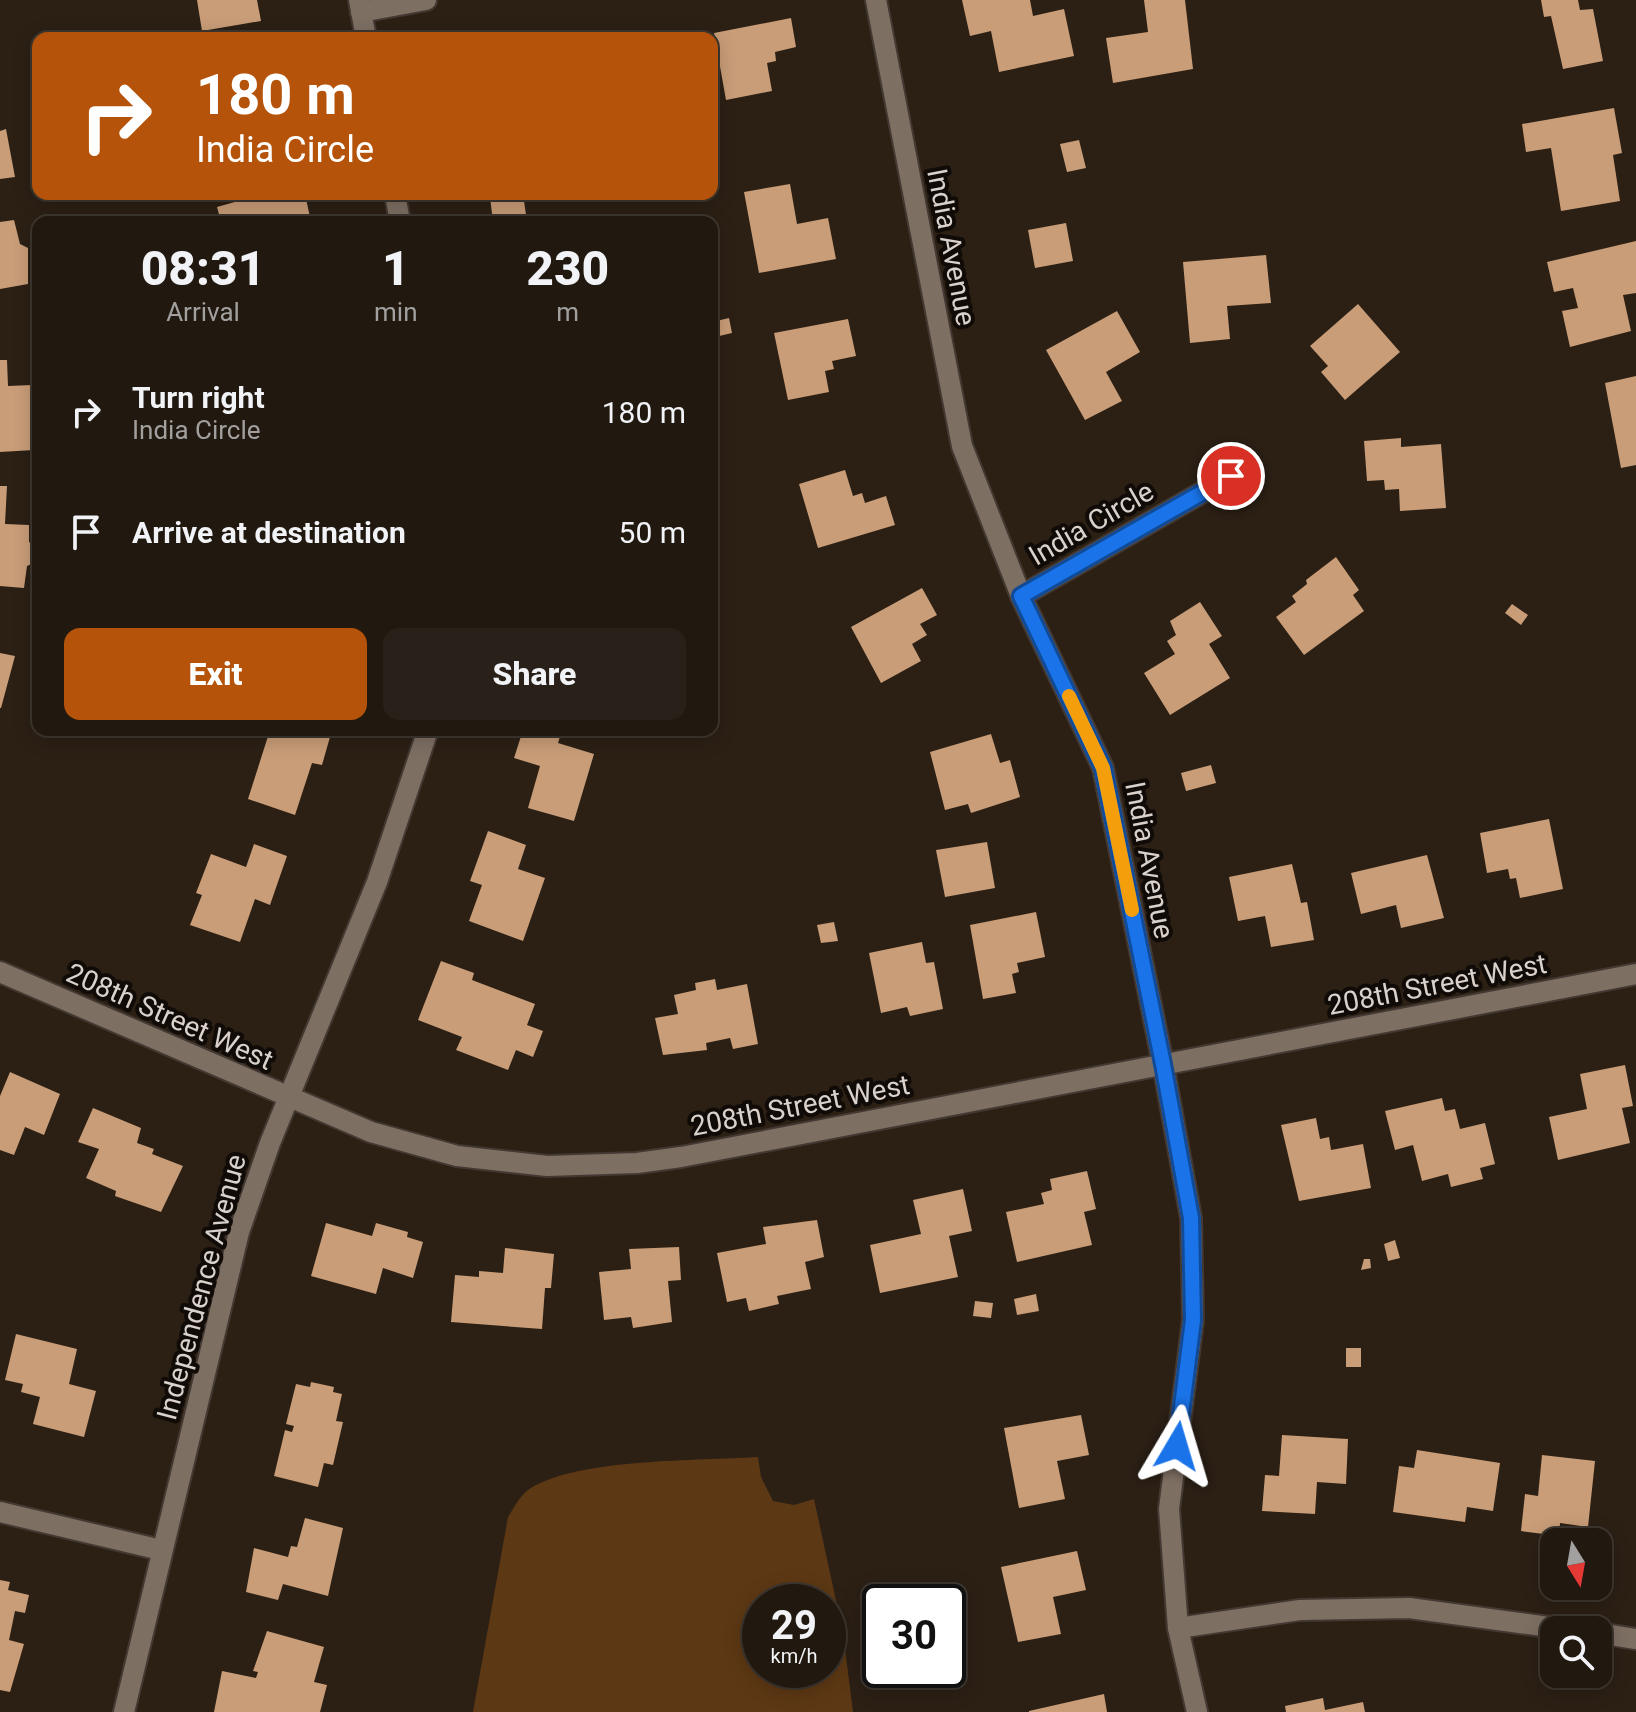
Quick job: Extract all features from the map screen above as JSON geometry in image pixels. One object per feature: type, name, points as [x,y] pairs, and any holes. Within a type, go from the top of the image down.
[{"type":"street","points":[[365,32],[360,6],[426,0]]},
{"type":"street","name":"India Avenue","points":[[876,0],[962,446],[1021,596],[1103,768],[1163,1064],[1191,1218],[1193,1320],[1169,1509],[1178,1628],[1197,1712]]},
{"type":"street","name":"India Circle","points":[[1021,596],[1231,476]]},
{"type":"street","name":"Independence Avenue","points":[[124,1712],[239,1232],[288,1098],[377,882],[426,736]]},
{"type":"street","name":"208th Street West","points":[[0,972],[371,1132],[457,1156],[547,1166],[622,1164],[681,1157],[1636,974]]},
{"type":"street","points":[[0,1512],[161,1550]]},
{"type":"street","points":[[1178,1628],[1300,1610],[1409,1608],[1540,1626]]},
{"type":"street","points":[[1612,1635],[1636,1639]]},
{"type":"shaded area","points":[[758,1457],[761,1477],[773,1501],[794,1505],[814,1499],[832,1584],[742,1584],[742,1688],[846,1688],[846,1657],[853,1712],[473,1712],[508,1517],[518,1501],[531,1488],[552,1478],[579,1471],[641,1463]]},
{"type":"building","points":[[197,0],[257,0],[261,21],[202,31]]},
{"type":"building","points":[[962,0],[1030,0],[1033,16],[1064,9],[1074,56],[999,72],[991,31],[970,36]]},
{"type":"building","points":[[1144,0],[1185,0],[1193,69],[1113,83],[1106,38],[1148,32]]},
{"type":"building","points":[[1541,0],[1578,0],[1580,10],[1593,9],[1603,61],[1563,69],[1551,16],[1544,17]]},
{"type":"building","points":[[791,18],[796,47],[775,52],[776,61],[767,63],[772,91],[726,100],[718,55],[718,32]]},
{"type":"building","points":[[1614,108],[1622,153],[1613,155],[1620,201],[1561,211],[1551,148],[1526,152],[1522,124]]},
{"type":"building","points":[[6,129],[15,177],[0,179],[0,131]]},
{"type":"building","points":[[1079,140],[1086,168],[1067,172],[1060,144]]},
{"type":"building","points":[[790,184],[797,224],[828,218],[836,259],[759,273],[744,192]]},
{"type":"building","points":[[242,200],[306,200],[310,216],[219,216],[217,207]]},
{"type":"building","points":[[490,200],[524,200],[526,216],[492,216]]},
{"type":"building","points":[[14,220],[20,244],[28,248],[28,284],[0,289],[0,222]]},
{"type":"building","points":[[1066,223],[1073,261],[1035,268],[1028,230]]},
{"type":"building","points":[[1636,241],[1636,293],[1623,295],[1631,331],[1570,347],[1562,311],[1578,308],[1573,288],[1554,292],[1547,262]]},
{"type":"building","points":[[1266,255],[1271,303],[1227,306],[1230,339],[1190,343],[1183,262]]},
{"type":"building","points":[[1358,304],[1400,352],[1345,400],[1321,372],[1328,366],[1310,346]]},
{"type":"building","points":[[1117,311],[1140,352],[1106,372],[1122,401],[1085,420],[1046,350]]},
{"type":"building","points":[[729,318],[732,333],[718,336],[718,321]]},
{"type":"building","points":[[848,319],[856,356],[832,361],[834,369],[825,371],[829,392],[788,400],[774,333]]},
{"type":"building","points":[[0,360],[7,360],[8,386],[32,385],[32,450],[0,452]]},
{"type":"building","points":[[1636,376],[1636,465],[1621,468],[1605,383]]},
{"type":"building","points":[[1401,438],[1401,447],[1441,444],[1446,508],[1400,511],[1399,489],[1385,490],[1384,480],[1367,481],[1364,441]]},
{"type":"building","points":[[845,470],[853,496],[862,493],[865,503],[886,496],[895,525],[818,548],[799,484]]},
{"type":"building","points":[[0,486],[7,486],[5,524],[29,525],[32,564],[27,566],[24,588],[0,586]]},
{"type":"building","points":[[1336,557],[1359,590],[1353,595],[1364,611],[1304,655],[1276,617],[1296,602],[1292,596],[1307,584],[1306,580]]},
{"type":"building","points":[[922,588],[937,615],[920,624],[927,635],[912,644],[921,661],[881,683],[851,627]]},
{"type":"building","points":[[1200,602],[1222,636],[1209,644],[1230,678],[1170,715],[1144,673],[1175,654],[1167,641],[1176,635],[1170,621]]},
{"type":"building","points":[[1512,604],[1528,615],[1521,625],[1505,613]]},
{"type":"building","points":[[0,653],[15,656],[1,708],[0,708]]},
{"type":"building","points":[[991,734],[1000,763],[1010,760],[1020,797],[971,813],[968,804],[945,810],[930,752]]},
{"type":"building","points":[[268,736],[330,736],[322,765],[312,763],[295,815],[248,799]]},
{"type":"building","points":[[521,736],[560,736],[558,743],[594,754],[574,821],[528,808],[540,766],[514,758]]},
{"type":"building","points":[[1211,765],[1216,783],[1186,791],[1181,773]]},
{"type":"building","points":[[1549,819],[1563,889],[1520,898],[1516,878],[1510,879],[1508,869],[1487,873],[1480,833]]},
{"type":"building","points":[[488,831],[526,845],[518,869],[545,878],[523,941],[469,921],[482,885],[470,881]]},
{"type":"building","points":[[987,842],[995,888],[945,897],[936,850]]},
{"type":"building","points":[[254,844],[287,856],[270,905],[255,899],[240,942],[190,925],[202,895],[196,893],[211,854],[246,867]]},
{"type":"building","points":[[1427,855],[1444,918],[1401,928],[1396,905],[1361,914],[1351,873]]},
{"type":"building","points":[[1292,864],[1301,903],[1307,902],[1314,940],[1271,947],[1265,916],[1238,921],[1229,877]]},
{"type":"building","points":[[1036,912],[1045,957],[1017,963],[1019,972],[1012,974],[1016,993],[983,999],[970,925]]},
{"type":"building","points":[[834,922],[838,941],[821,943],[817,925]]},
{"type":"building","points":[[922,942],[926,963],[934,962],[943,1009],[910,1016],[907,1007],[881,1013],[869,953]]},
{"type":"building","points":[[441,961],[474,973],[472,980],[535,1004],[527,1025],[543,1031],[533,1057],[516,1050],[508,1070],[456,1050],[462,1037],[418,1020]]},
{"type":"building","points":[[715,979],[717,990],[747,984],[758,1044],[733,1049],[730,1038],[706,1043],[707,1050],[663,1055],[655,1018],[678,1014],[674,995],[696,990],[695,983]]},
{"type":"building","points":[[1625,1065],[1633,1106],[1622,1108],[1630,1143],[1558,1160],[1549,1117],[1587,1109],[1580,1074]]},
{"type":"building","points":[[10,1072],[60,1094],[44,1135],[25,1127],[14,1155],[0,1150],[0,1096]]},
{"type":"building","points":[[1442,1098],[1445,1111],[1455,1109],[1460,1129],[1485,1123],[1495,1164],[1480,1168],[1483,1179],[1451,1187],[1448,1174],[1422,1181],[1413,1145],[1395,1150],[1385,1111]]},
{"type":"building","points":[[93,1108],[141,1128],[137,1143],[154,1149],[152,1154],[183,1166],[161,1212],[115,1196],[116,1191],[86,1178],[99,1149],[78,1142]]},
{"type":"building","points":[[1316,1118],[1320,1139],[1329,1137],[1331,1150],[1363,1144],[1371,1188],[1299,1201],[1281,1125]]},
{"type":"building","points":[[1087,1171],[1096,1209],[1084,1212],[1092,1245],[1017,1262],[1006,1212],[1044,1204],[1041,1193],[1052,1190],[1050,1179]]},
{"type":"building","points":[[963,1189],[972,1231],[949,1236],[958,1277],[880,1293],[870,1245],[921,1234],[913,1200]]},
{"type":"building","points":[[817,1220],[824,1257],[805,1262],[811,1289],[777,1296],[779,1304],[749,1311],[746,1298],[727,1302],[717,1253],[766,1244],[763,1227]]},
{"type":"building","points":[[326,1223],[372,1236],[376,1223],[408,1232],[407,1237],[423,1242],[413,1278],[383,1268],[376,1294],[311,1276]]},
{"type":"building","points":[[1395,1240],[1400,1258],[1388,1261],[1384,1244]]},
{"type":"building","points":[[679,1247],[681,1280],[668,1281],[672,1322],[633,1328],[631,1317],[604,1320],[599,1272],[631,1269],[629,1249]]},
{"type":"building","points":[[505,1248],[554,1254],[551,1288],[545,1288],[542,1329],[451,1322],[455,1275],[479,1277],[479,1271],[503,1273]]},
{"type":"building","points":[[1364,1259],[1370,1259],[1371,1268],[1361,1270]]},
{"type":"building","points":[[1036,1294],[1039,1311],[1017,1315],[1014,1299]]},
{"type":"building","points":[[975,1301],[993,1303],[991,1318],[973,1316]]},
{"type":"building","points":[[16,1334],[77,1349],[69,1384],[96,1391],[84,1437],[33,1424],[40,1397],[21,1392],[23,1384],[5,1380]]},
{"type":"building","points":[[1346,1348],[1361,1348],[1361,1367],[1346,1367]]},
{"type":"building","points":[[311,1382],[334,1387],[333,1392],[342,1394],[336,1421],[343,1422],[333,1465],[324,1463],[318,1487],[274,1476],[285,1430],[292,1432],[294,1426],[286,1424],[296,1384],[310,1387]]},
{"type":"building","points":[[1081,1415],[1089,1455],[1057,1461],[1065,1499],[1019,1508],[1004,1428]]},
{"type":"building","points":[[1282,1435],[1348,1439],[1346,1484],[1317,1482],[1315,1514],[1262,1511],[1265,1475],[1279,1476]]},
{"type":"building","points":[[1417,1450],[1500,1463],[1493,1511],[1467,1507],[1465,1522],[1393,1512],[1399,1466],[1414,1468]]},
{"type":"building","points":[[1542,1455],[1595,1461],[1588,1527],[1560,1523],[1560,1528],[1540,1528],[1540,1534],[1521,1531],[1525,1494],[1538,1496]]},
{"type":"building","points":[[305,1518],[343,1528],[328,1596],[283,1584],[278,1600],[246,1592],[254,1548],[288,1557],[291,1546],[297,1547]]},
{"type":"building","points":[[1077,1551],[1086,1590],[1053,1597],[1061,1634],[1018,1642],[1001,1567]]},
{"type":"building","points":[[0,1580],[10,1582],[8,1590],[29,1595],[25,1613],[15,1611],[9,1640],[24,1644],[10,1692],[0,1690]]},
{"type":"building","points":[[267,1631],[324,1647],[314,1682],[327,1685],[320,1712],[214,1712],[222,1671],[256,1678],[258,1672],[253,1671]]},
{"type":"building","points":[[1104,1694],[1107,1712],[1029,1712],[1029,1711]]},
{"type":"building","points":[[1323,1698],[1325,1710],[1363,1702],[1365,1712],[1286,1712],[1285,1706]]},
{"type":"slow traffic","points":[[1069,696],[1103,768],[1132,910]]},
{"type":"route","points":[[1177,1446],[1193,1320],[1191,1218],[1163,1064],[1103,768],[1021,596],[1231,476]]}]
